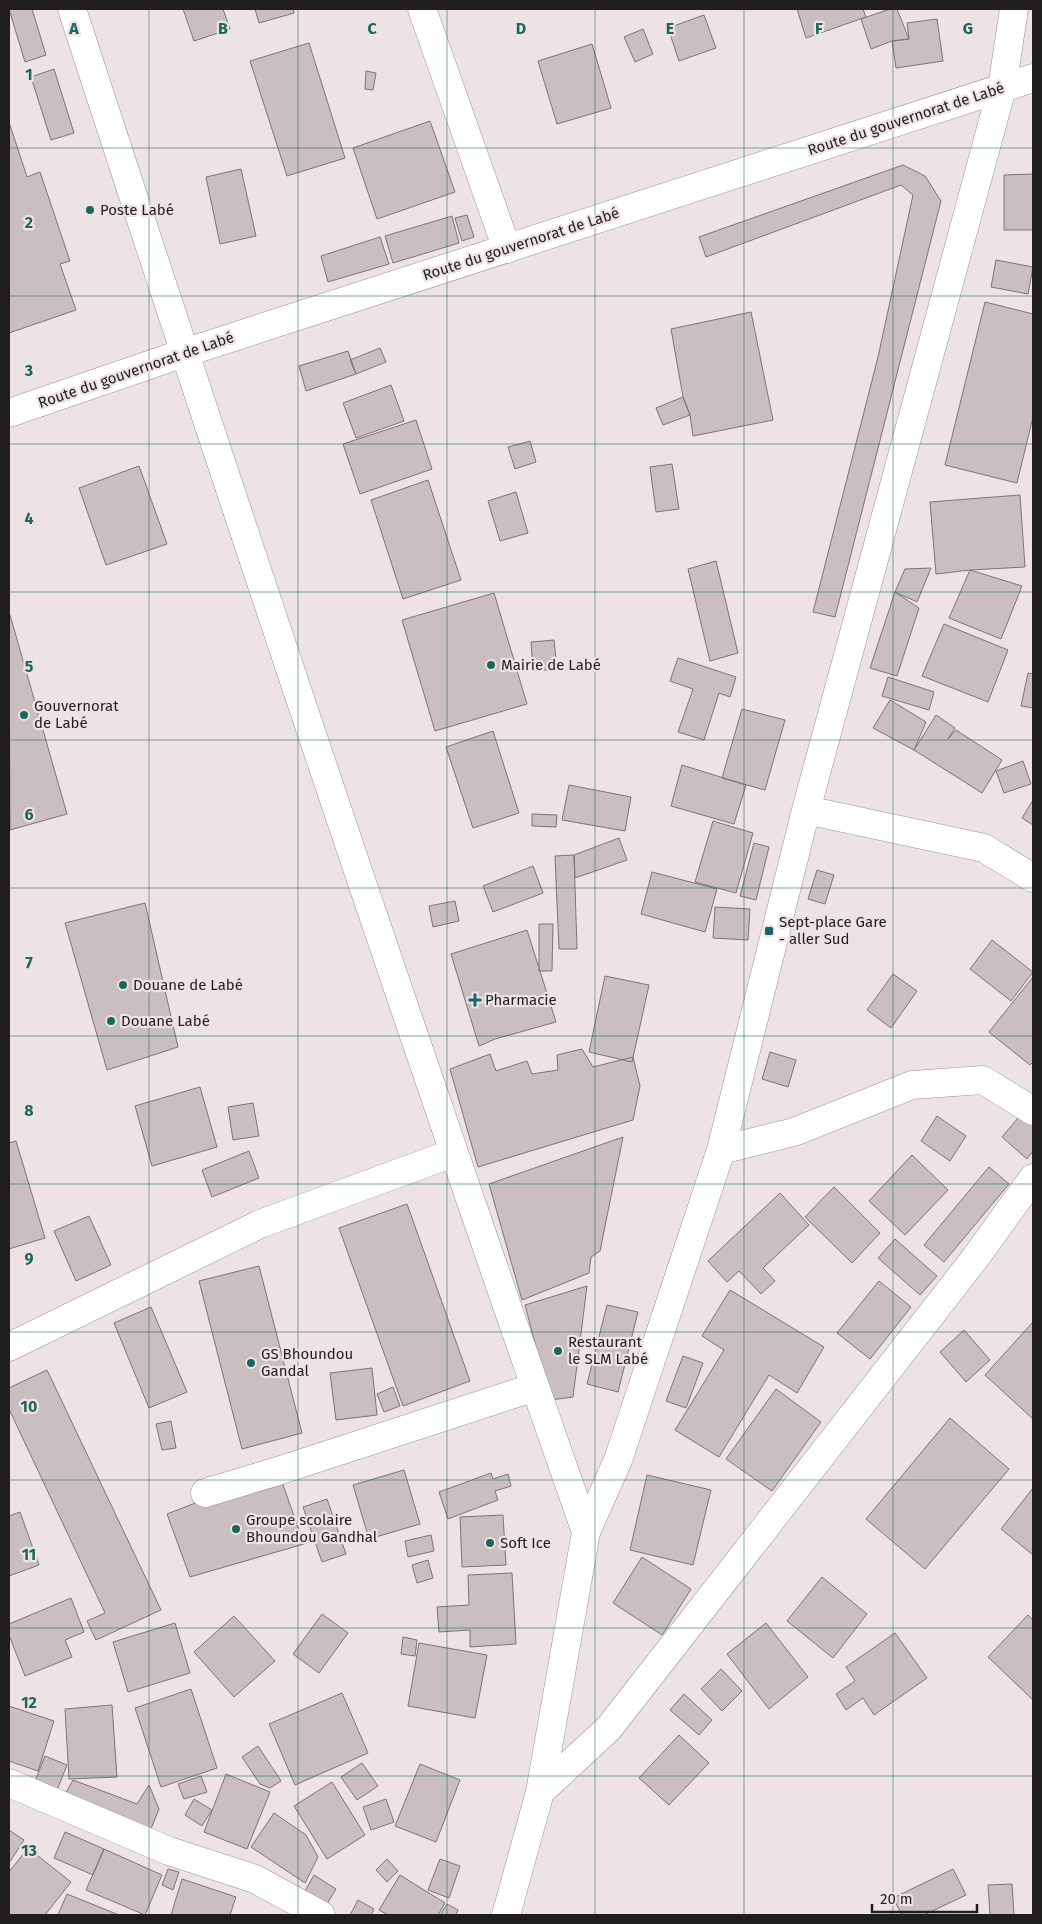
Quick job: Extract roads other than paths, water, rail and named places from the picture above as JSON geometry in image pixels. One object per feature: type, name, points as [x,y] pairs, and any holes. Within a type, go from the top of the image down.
[{"type":"street","points":[[72,9],[184,353],[453,1153],[586,1532]]},
{"type":"street","points":[[422,9],[507,249]]},
{"type":"street","points":[[506,1915],[540,1792],[586,1532],[618,1460],[721,1150],[806,810],[1002,88],[1014,9]]},
{"type":"street","name":"Route du gouvernorat de Labé","points":[[9,413],[184,353],[1033,78]]},
{"type":"street","points":[[806,810],[984,848],[1033,878]]},
{"type":"street","points":[[721,1150],[794,1132],[912,1085],[984,1080],[1033,1111]]},
{"type":"street","points":[[9,1347],[260,1224],[453,1153]]},
{"type":"street","points":[[540,1792],[609,1728],[976,1257],[1033,1178]]},
{"type":"street","points":[[206,1493],[278,1472],[535,1387]]},
{"type":"street","points":[[9,1782],[169,1851],[255,1879],[321,1915]]},
{"type":"place","name":"Poste Labé","points":[[90,210]]},
{"type":"place","name":"Mairie de Labé","points":[[491,665]]},
{"type":"place","name":"Gouvernorat de Labé","points":[[24,715]]},
{"type":"place","name":"Sept-place Gare - aller Sud","points":[[769,931]]},
{"type":"place","name":"Douane de Labé","points":[[123,985]]},
{"type":"place","name":"Pharmacie","points":[[475,1000]]},
{"type":"place","name":"Douane Labé","points":[[111,1021]]},
{"type":"place","name":"Restaurant le SLM Labé","points":[[558,1351]]},
{"type":"place","name":"GS Bhoundou Gandal","points":[[251,1363]]},
{"type":"place","name":"Groupe scolaire Bhoundou Gandhal","points":[[236,1529]]},
{"type":"place","name":"Soft Ice","points":[[490,1543]]}]
